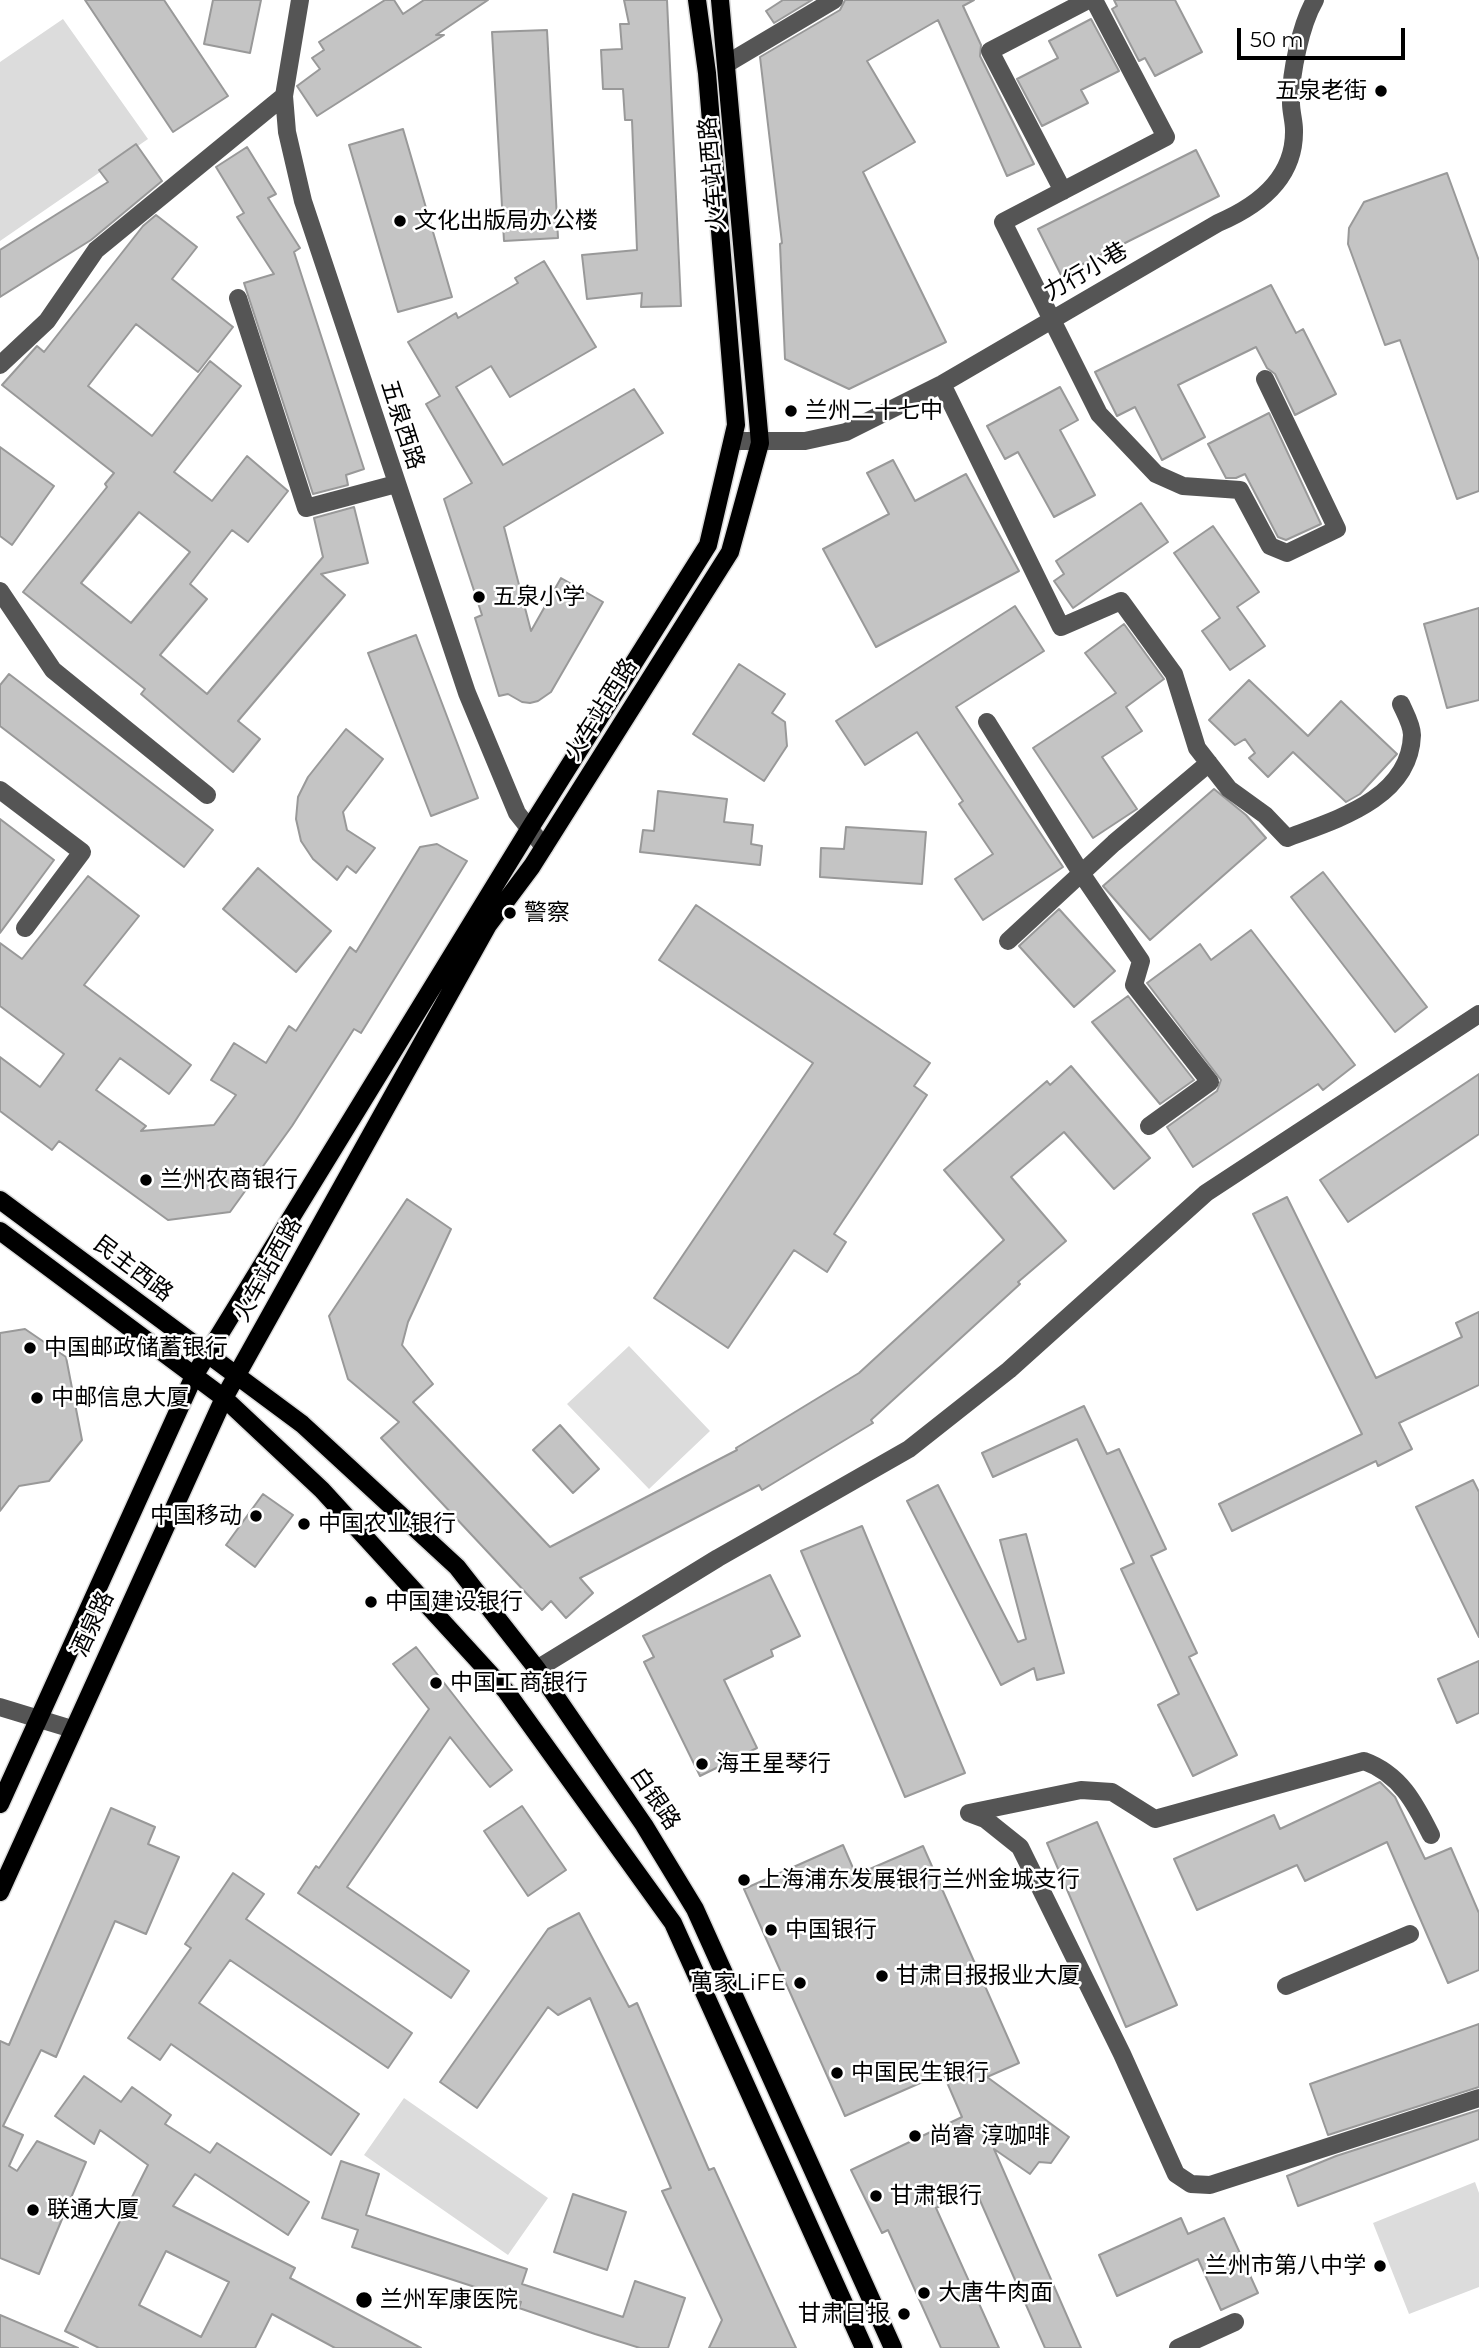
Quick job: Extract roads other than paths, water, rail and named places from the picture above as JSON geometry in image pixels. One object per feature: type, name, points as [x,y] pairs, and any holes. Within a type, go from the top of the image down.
[{"type":"main road","name":"火车站西路","points":[[206,1355],[530,828],[708,545],[736,425],[707,74],[697,0]]},
{"type":"main road","name":"火车站西路","points":[[237,1378],[488,925],[544,846],[730,552],[760,443],[728,63],[720,0]]},
{"type":"main road","name":"民主西路","points":[[0,1200],[237,1378]]},
{"type":"main road","points":[[0,1231],[224,1398],[322,1490],[506,1690],[673,1923],[864,2348]]},
{"type":"main road","name":"酒泉路","points":[[0,1804],[194,1376],[206,1355]]},
{"type":"main road","name":"酒泉路","points":[[0,1892],[224,1398],[237,1378]]},
{"type":"main road","name":"白银路","points":[[237,1378],[302,1424],[457,1567],[537,1669],[645,1825],[695,1909],[893,2348]]},
{"type":"street","name":"五泉西路","points":[[299,0],[284,96],[287,132],[303,201],[467,693],[517,813],[544,846]]},
{"type":"street","points":[[728,63],[834,0]]},
{"type":"street","points":[[1063,191],[990,51],[1088,0]]},
{"type":"street","points":[[1094,0],[1166,137],[1003,222],[1054,319],[1099,414],[1156,474],[1183,486],[1240,490],[1270,546],[1287,554],[1338,529],[1265,379]]},
{"type":"street","name":"力行小巷","points":[[733,441],[805,441],[846,432],[942,384],[1218,223],[1247,211],[1271,190],[1287,163],[1294,132],[1290,101],[1304,19],[1315,0]]},
{"type":"street","points":[[0,365],[47,321],[96,250],[284,96]]},
{"type":"street","points":[[238,298],[306,508],[396,484]]},
{"type":"street","points":[[942,384],[1061,627],[1121,601],[1174,674],[1197,748],[1229,789],[1265,815],[1287,838],[1356,812],[1387,788],[1408,757],[1412,732],[1401,704]]},
{"type":"street","points":[[0,591],[53,670],[207,795]]},
{"type":"street","points":[[987,722],[1141,961],[1134,985],[1210,1082],[1149,1126]]},
{"type":"street","points":[[1008,942],[1082,873],[1209,763]]},
{"type":"street","points":[[0,790],[82,852],[25,928]]},
{"type":"street","points":[[537,1669],[718,1558],[909,1449],[1009,1370],[1206,1193],[1479,1014]]},
{"type":"street","points":[[0,1707],[72,1729]]},
{"type":"street","points":[[1431,1836],[1413,1801],[1385,1769],[1364,1761],[1156,1819],[1112,1792],[1081,1790],[969,1813],[985,1819],[1020,1847],[1122,2054],[1176,2174],[1191,2184],[1210,2185],[1479,2098]]},
{"type":"street","points":[[1286,1986],[1410,1934]]},
{"type":"street","points":[[1178,2348],[1235,2322]]},
{"type":"place","name":"五泉老街","points":[[1381,91]]},
{"type":"place","name":"文化出版局办公楼","points":[[400,221]]},
{"type":"place","name":"兰州二十七中","points":[[791,411]]},
{"type":"place","name":"五泉小学","points":[[479,597]]},
{"type":"place","name":"警察","points":[[510,913]]},
{"type":"place","name":"兰州农商银行","points":[[146,1180]]},
{"type":"place","name":"中国邮政储蓄银行","points":[[30,1348]]},
{"type":"place","name":"中邮信息大厦","points":[[37,1398]]},
{"type":"place","name":"中国移动","points":[[256,1516]]},
{"type":"place","name":"中国农业银行","points":[[304,1524]]},
{"type":"place","name":"中国建设银行","points":[[371,1602]]},
{"type":"place","name":"中国工商银行","points":[[436,1683]]},
{"type":"place","name":"海王星琴行","points":[[702,1764]]},
{"type":"place","name":"上海浦东发展银行兰州金城支行","points":[[744,1880]]},
{"type":"place","name":"中国银行","points":[[771,1930]]},
{"type":"place","name":"甘肃日报报业大厦","points":[[882,1976]]},
{"type":"place","name":"萬家LiFE","points":[[800,1983]]},
{"type":"place","name":"中国民生银行","points":[[837,2073]]},
{"type":"place","name":"尚睿 淳咖啡","points":[[915,2136]]},
{"type":"place","name":"甘肃银行","points":[[876,2196]]},
{"type":"place","name":"联通大厦","points":[[33,2210]]},
{"type":"place","name":"兰州市第八中学","points":[[1380,2266]]},
{"type":"place","name":"大唐牛肉面","points":[[924,2293]]},
{"type":"place","name":"兰州军康医院","points":[[364,2300]]},
{"type":"place","name":"甘肃日报","points":[[904,2314]]}]
